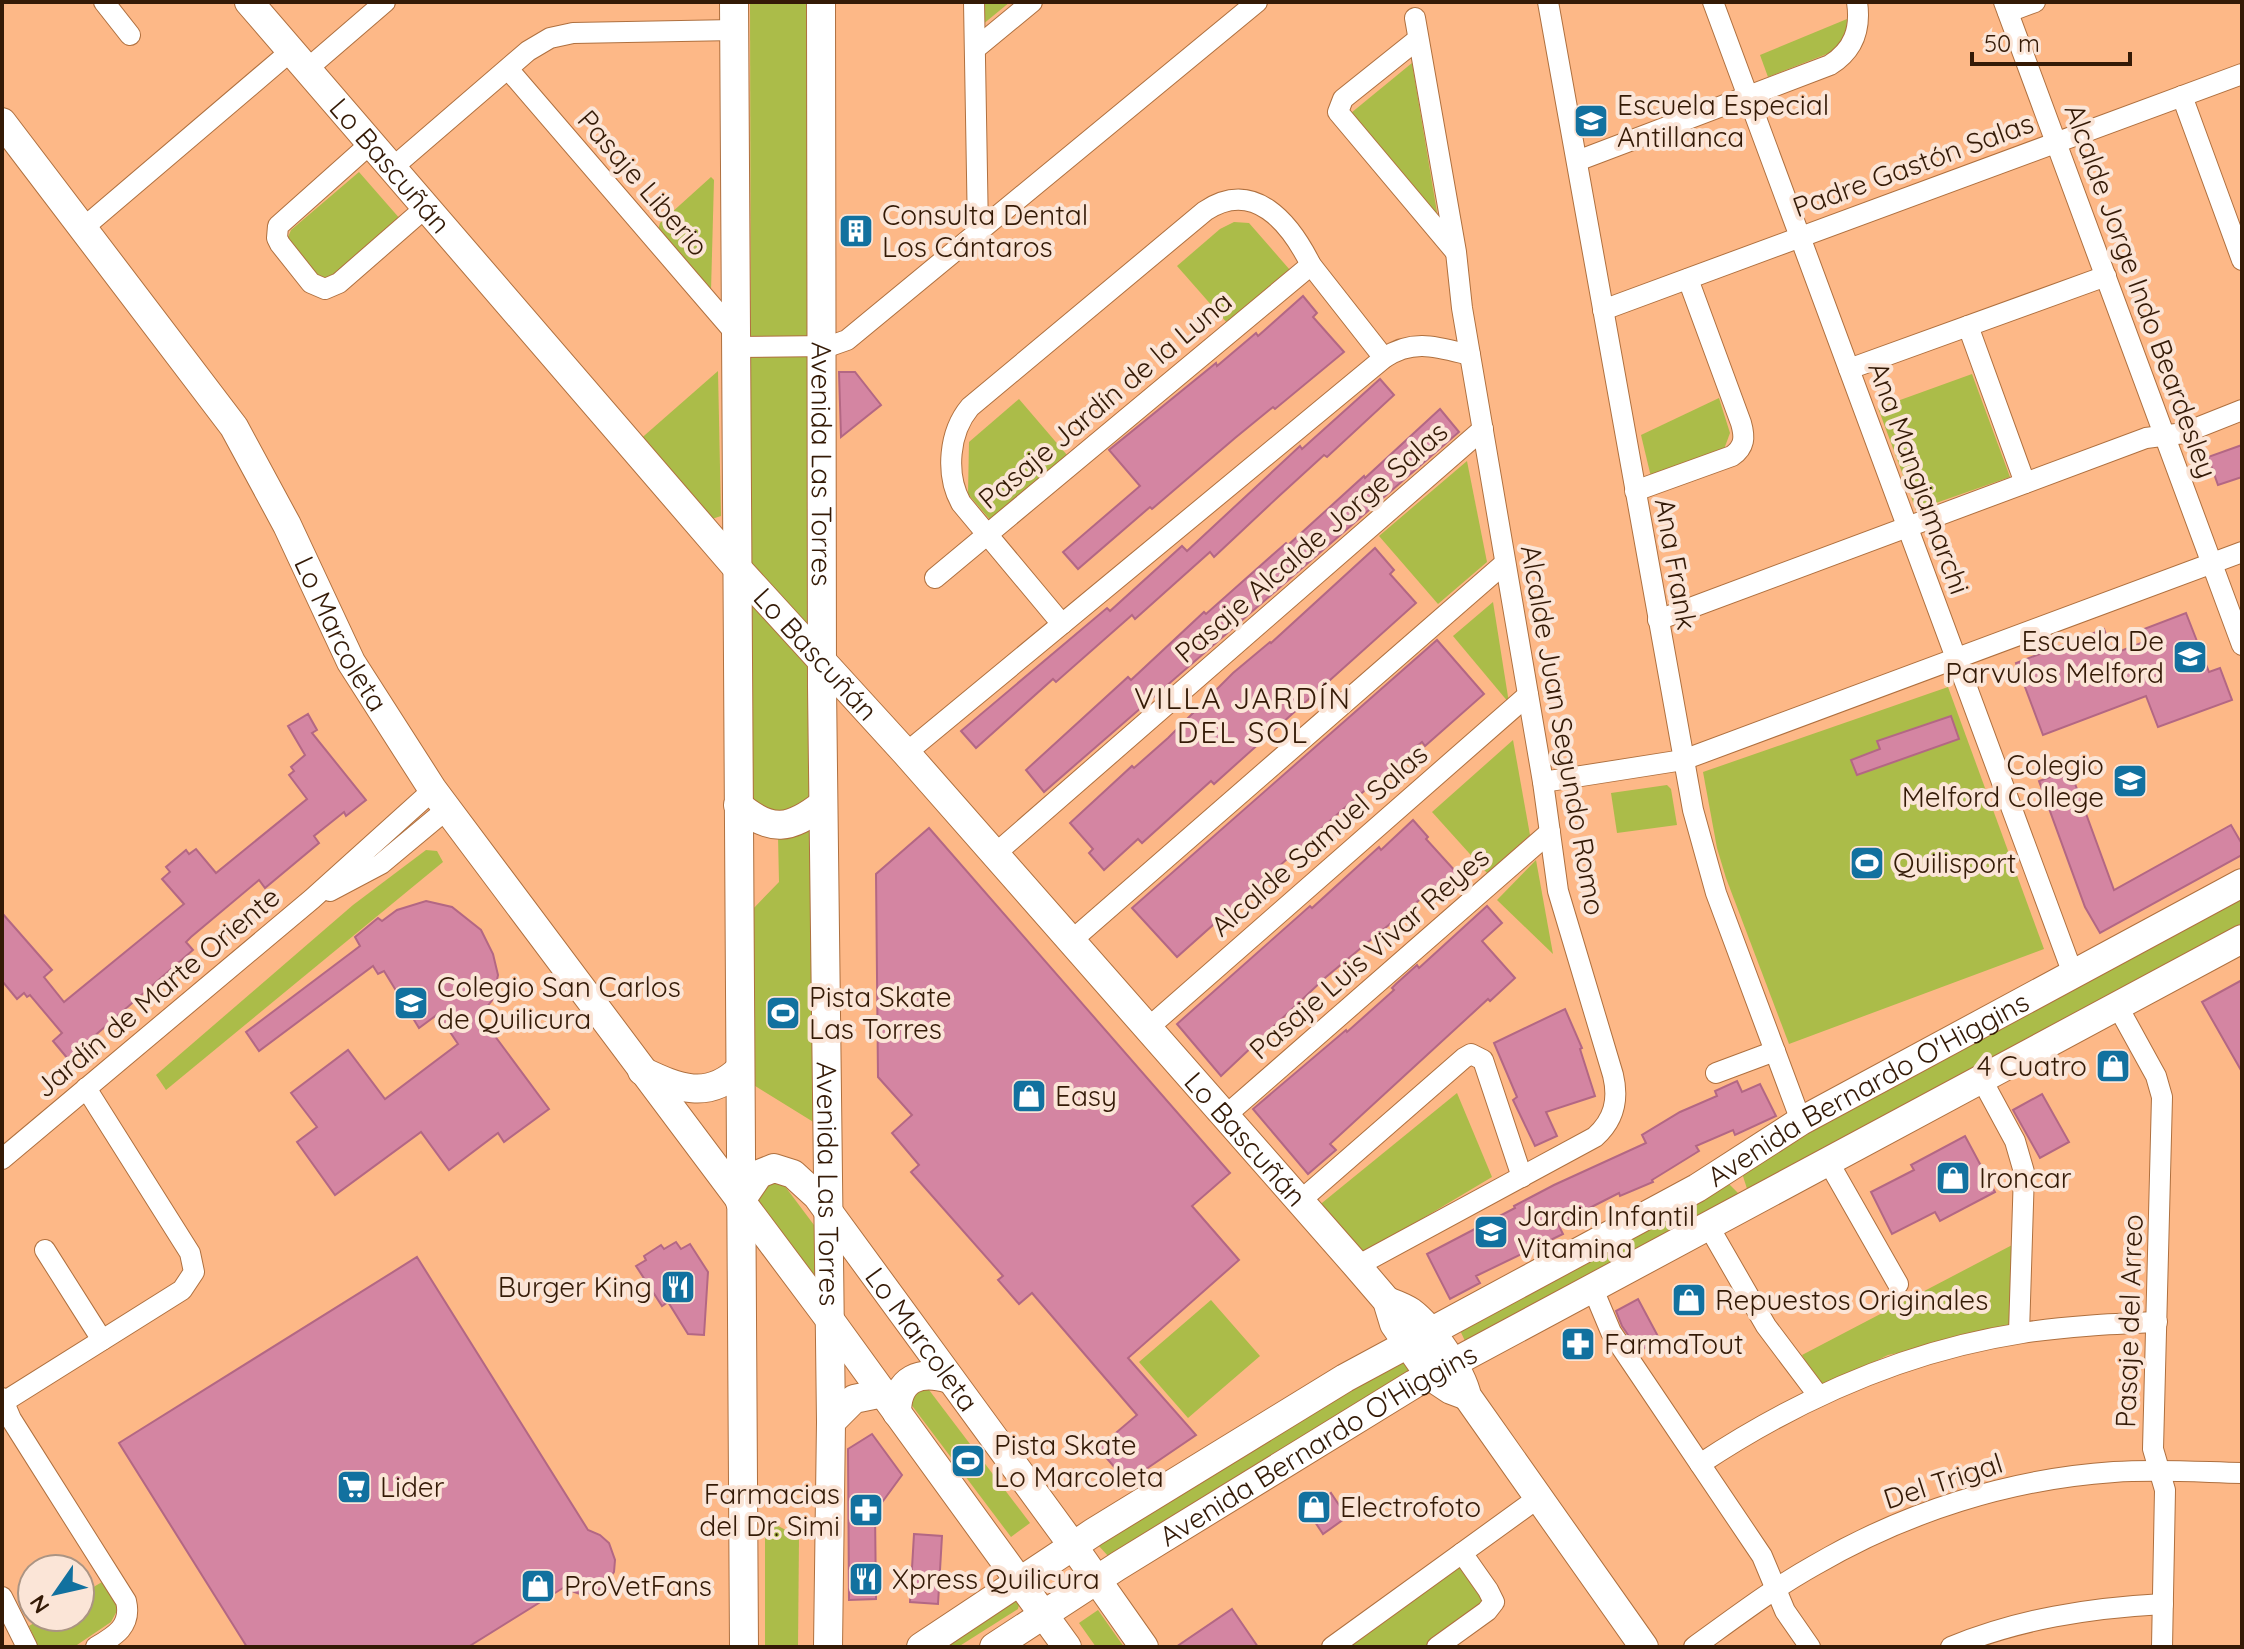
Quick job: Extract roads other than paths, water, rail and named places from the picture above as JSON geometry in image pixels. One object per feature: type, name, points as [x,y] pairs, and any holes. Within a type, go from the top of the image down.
[{"type":"main road","name":"Lo Bascuñán","points":[[249,2],[737,568],[822,658],[1387,1301],[1412,1313],[1418,1337],[1451,1390],[1467,1396],[1644,1647]]},
{"type":"main road","name":"Avenida Las Torres","points":[[821,2],[823,804],[831,1422],[828,1647]]},
{"type":"main road","points":[[734,16],[744,1647]]},
{"type":"main road","name":"Lo Marcoleta","points":[[2,122],[234,427],[287,525],[351,662],[440,800],[830,1320],[1067,1647]]},
{"type":"main road","points":[[738,805],[758,820],[783,826],[797,822],[823,804]]},
{"type":"main road","name":"Avenida Bernardo O'Higgins","points":[[921,1647],[1073,1546],[1269,1423],[1418,1337],[1697,1188],[1801,1121],[2242,883]]},
{"type":"main road","name":"Avenida Bernardo O'Higgins","points":[[994,1647],[1096,1579],[1441,1370],[2242,939]]},
{"type":"main road","points":[[642,1070],[672,1085],[710,1089],[726,1083],[740,1069]]},
{"type":"main road","name":"Lo Marcoleta","points":[[692,1138],[740,1163],[793,1174],[809,1187],[1144,1647]]},
{"type":"main road","points":[[740,1202],[755,1178],[769,1168]]},
{"type":"main road","points":[[831,1422],[854,1399],[890,1403],[917,1377],[930,1374],[949,1379]]},
{"type":"street","points":[[104,2],[130,35]]},
{"type":"street","points":[[82,229],[299,60],[385,2]]},
{"type":"street","points":[[974,2],[978,232]]},
{"type":"street","points":[[975,49],[1032,2]]},
{"type":"street","points":[[736,340],[821,346],[847,340],[1257,2]]},
{"type":"street","name":"Ana Frank","points":[[1548,2],[1683,760],[1709,872],[1801,1121]]},
{"type":"street","name":"Ana Mangiamarchi","points":[[1713,2],[2073,974]]},
{"type":"street","points":[[1577,161],[1820,70],[1839,60],[1857,34],[1857,2]]},
{"type":"street","points":[[2006,7],[2035,2]]},
{"type":"street","name":"Alcalde Jorge Indo Beardesley","points":[[2006,7],[2242,645]]},
{"type":"street","points":[[391,169],[538,43],[561,34],[734,16]]},
{"type":"street","name":"Alcalde Juan Segundo Romo","points":[[1415,18],[1543,782],[1554,867],[1564,916],[1616,1087],[1613,1111],[1595,1137],[1522,1177]]},
{"type":"street","points":[[1418,39],[1343,99],[1338,112],[1456,252]]},
{"type":"street","name":"Pasaje Liberio","points":[[508,69],[736,340]]},
{"type":"street","name":"Padre Gastón Salas","points":[[1603,310],[2242,74]]},
{"type":"street","points":[[2182,96],[2242,260]]},
{"type":"street","points":[[370,144],[278,226],[280,244],[311,283],[325,289],[339,283],[425,208]]},
{"type":"street","points":[[1062,624],[961,503],[953,479],[955,433],[964,415],[982,397],[1205,211],[1221,202],[1248,200],[1267,209],[1303,250],[1311,265],[1384,358]]},
{"type":"street","name":"Pasaje Jardín de la Luna","points":[[935,578],[1311,265]]},
{"type":"street","points":[[1849,369],[2106,276]]},
{"type":"street","points":[[1635,491],[1732,456],[1743,445],[1741,423],[1688,279]]},
{"type":"street","points":[[1968,326],[2025,483]]},
{"type":"street","points":[[906,753],[1384,358],[1399,349],[1419,344],[1470,355]]},
{"type":"street","points":[[1658,620],[2146,438],[2184,433],[2242,410]]},
{"type":"street","name":"Pasaje Alcalde Jorge Salas","points":[[995,854],[1483,429]]},
{"type":"street","points":[[1543,782],[1683,760],[2242,552]]},
{"type":"street","points":[[1071,941],[1505,563]]},
{"type":"street","name":"Alcalde Samuel Salas","points":[[1148,1028],[1528,695]]},
{"type":"street","name":"Jardín de Marte Oriente","points":[[2,1159],[312,899],[440,800]]},
{"type":"street","name":"Pasaje Luis Vivar Reyes","points":[[1225,1116],[1550,832]]},
{"type":"street","name":"Pasaje del Arreo","points":[[2118,1007],[2161,1090],[2153,1449],[2165,1490],[2162,1647]]},
{"type":"street","points":[[1716,1073],[1775,1051]]},
{"type":"street","points":[[1300,1201],[1464,1058],[1476,1055],[1485,1065],[1522,1177],[1357,1266]]},
{"type":"street","points":[[1982,1080],[2020,1151],[2024,1172],[2019,1333]]},
{"type":"street","points":[[86,1088],[190,1253],[194,1272],[182,1290],[3,1401],[11,1419],[123,1595],[128,1615],[121,1630],[96,1647]]},
{"type":"street","points":[[1829,1163],[1898,1284]]},
{"type":"street","points":[[1709,1227],[1758,1313],[1818,1395]]},
{"type":"street","points":[[45,1250],[102,1340]]},
{"type":"street","points":[[1593,1289],[1611,1332],[1762,1556],[1785,1611],[1810,1647]]},
{"type":"street","points":[[1700,1464],[1763,1424],[1818,1395],[1908,1361],[2019,1333],[2157,1322]]},
{"type":"street","name":"Del Trigal","points":[[1694,1647],[1776,1589],[1856,1542],[1956,1502],[2070,1476],[2159,1470],[2242,1473]]},
{"type":"street","points":[[1332,1647],[1538,1498]]},
{"type":"street","points":[[1437,1647],[1487,1611],[1494,1602],[1462,1553]]},
{"type":"street","points":[[2,1597],[27,1647]]},
{"type":"street","points":[[1951,1647],[1997,1630],[2054,1615],[2163,1604]]},
{"type":"place","name":"Escuela Especial Antillanca","points":[[1591,121]]},
{"type":"place","name":"Consulta Dental Los Cántaros","points":[[856,231]]},
{"type":"place","name":"Escuela De Parvulos Melford","points":[[2190,657]]},
{"type":"place","name":"Colegio Melford College","points":[[2130,781]]},
{"type":"place","name":"Quilisport","points":[[1867,863]]},
{"type":"place","name":"Colegio San Carlos de Quilicura","points":[[411,1003]]},
{"type":"place","name":"Pista Skate Las Torres","points":[[783,1013]]},
{"type":"place","name":"4 Cuatro","points":[[2113,1066]]},
{"type":"place","name":"Easy","points":[[1029,1096]]},
{"type":"place","name":"Ironcar","points":[[1953,1178]]},
{"type":"place","name":"Jardin Infantil Vitamina","points":[[1491,1232]]},
{"type":"place","name":"Burger King","points":[[678,1287]]},
{"type":"place","name":"Repuestos Originales","points":[[1689,1300]]},
{"type":"place","name":"FarmaTout","points":[[1578,1344]]},
{"type":"place","name":"Pista Skate Lo Marcoleta","points":[[968,1461]]},
{"type":"place","name":"Lider","points":[[354,1487]]},
{"type":"place","name":"Electrofoto","points":[[1314,1507]]},
{"type":"place","name":"Farmacias del Dr. Simi","points":[[866,1510]]},
{"type":"place","name":"Xpress Quilicura","points":[[866,1579]]},
{"type":"place","name":"ProVetFans","points":[[538,1586]]},
{"type":"district","name":"VILLA JARDÍN DEL SOL","points":[[1243,716]]}]
